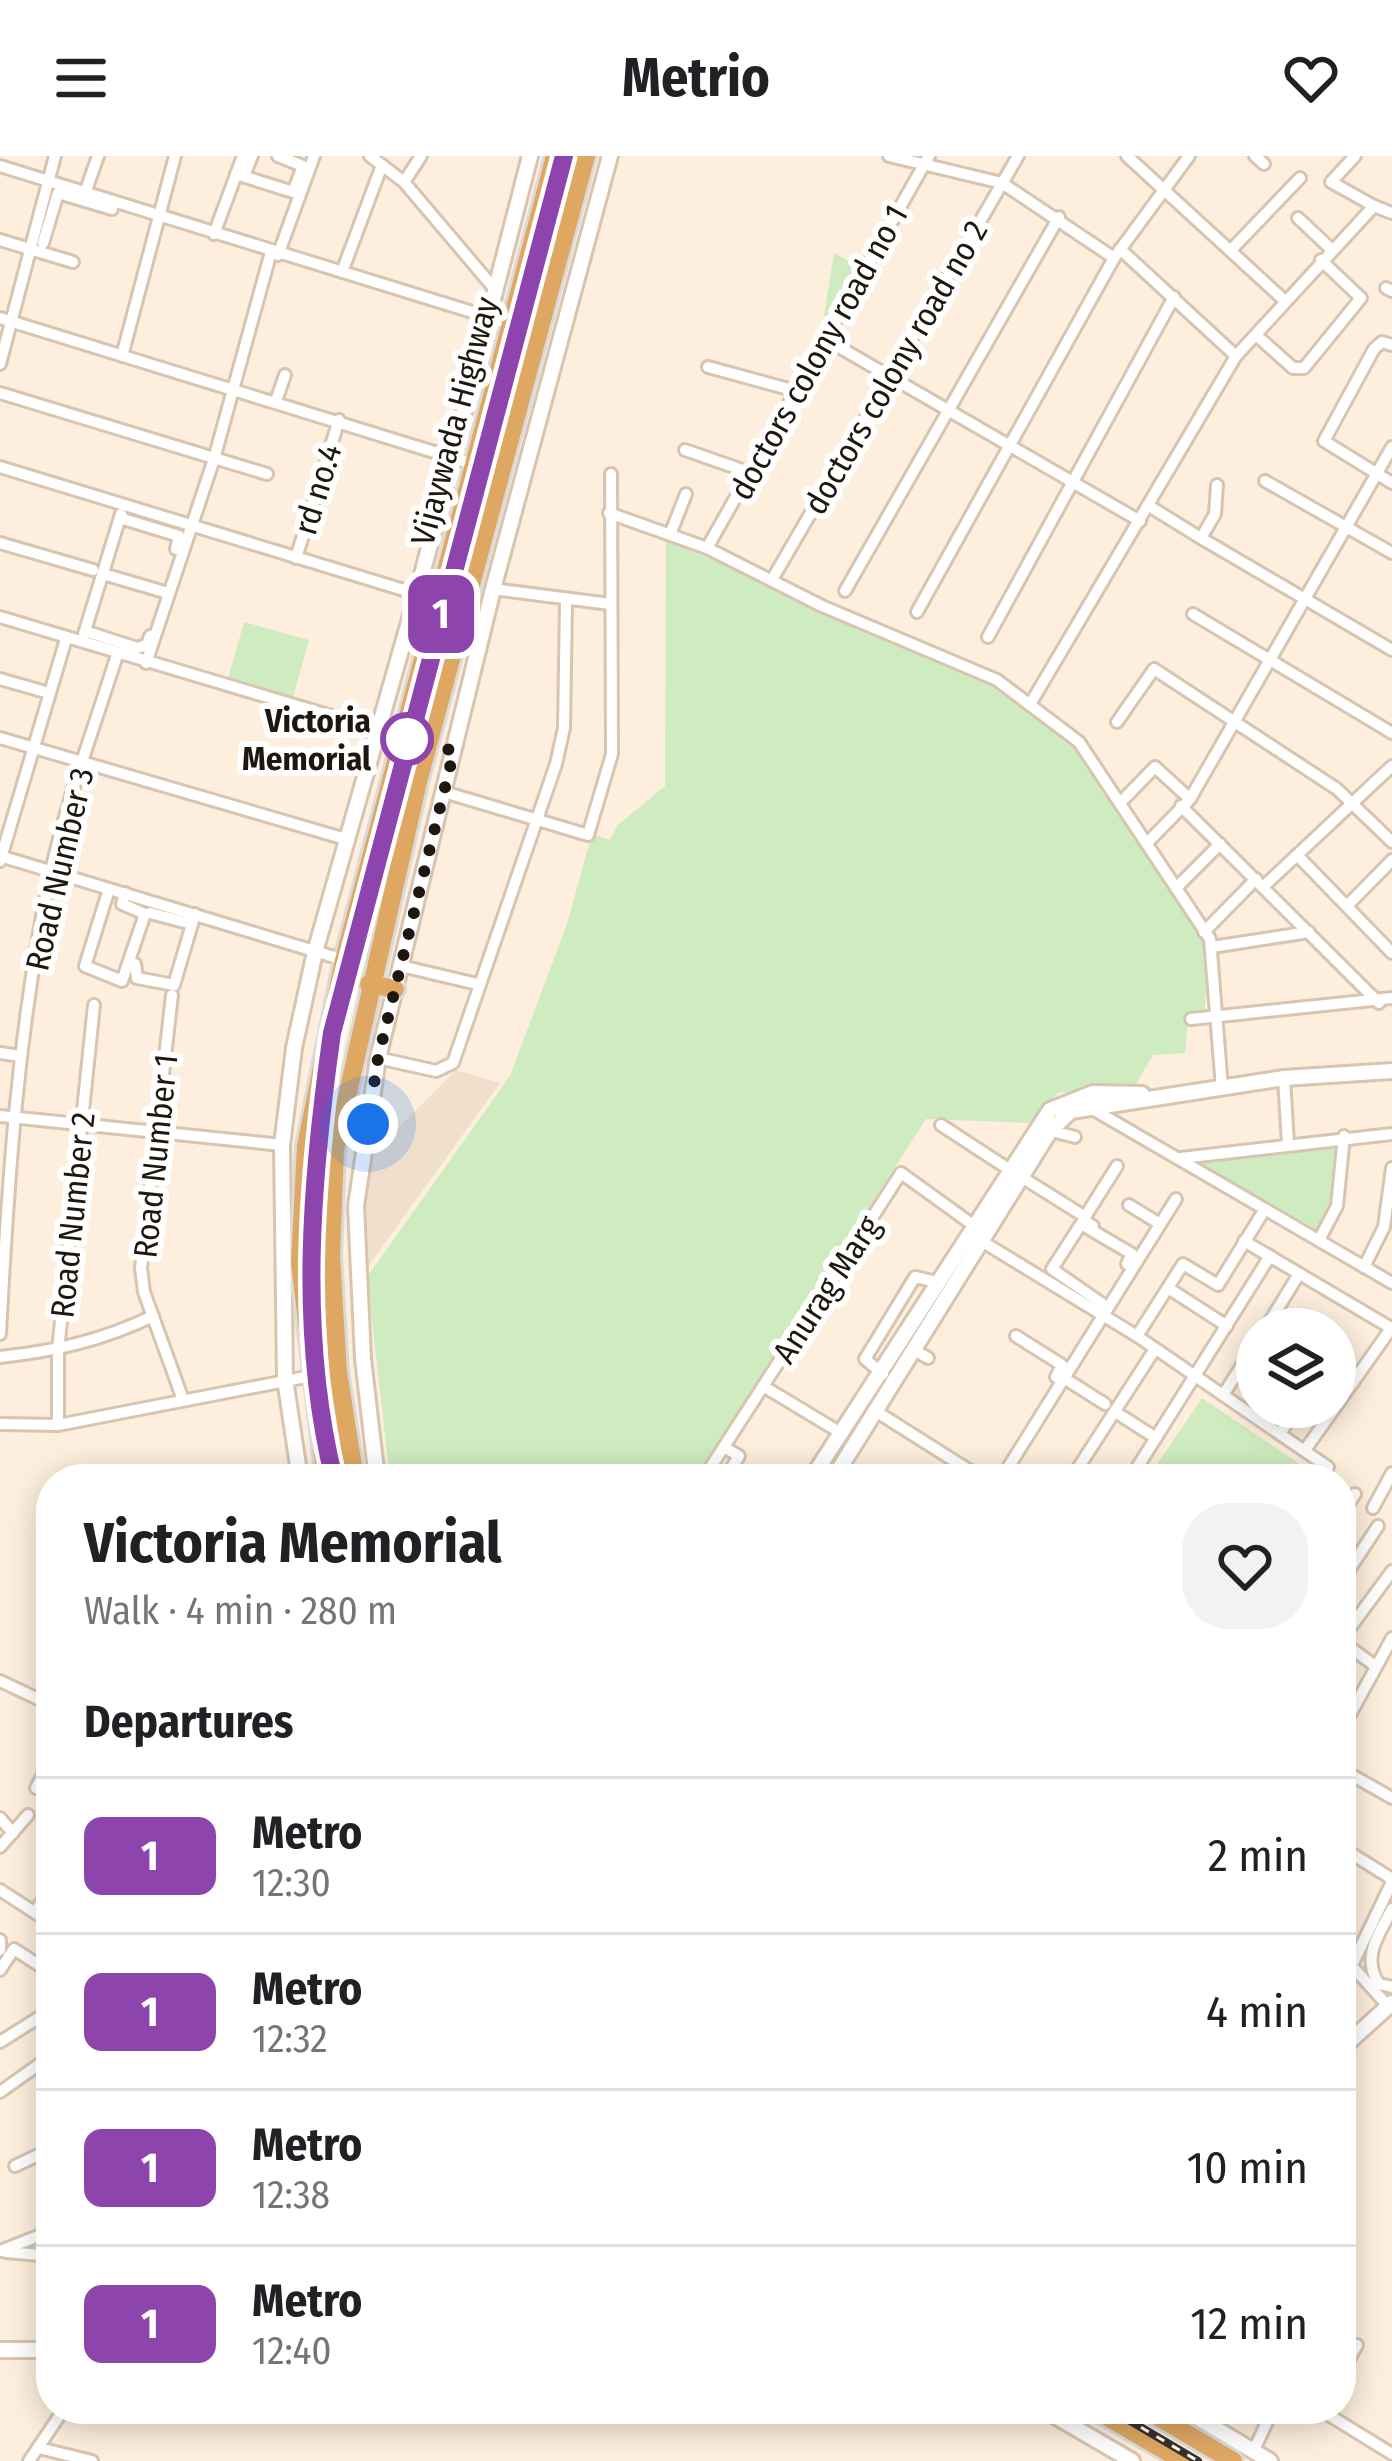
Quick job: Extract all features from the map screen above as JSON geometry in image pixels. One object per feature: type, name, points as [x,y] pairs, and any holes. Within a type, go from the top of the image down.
[{"type":"highway","name":"Vijaywada Highway","points":[[324,1464],[311,1376],[301,1243],[306,1146],[344,960],[555,156]]},
{"type":"highway","name":"Vijaywada Highway","points":[[353,1464],[338,1372],[332,1242],[335,1150],[369,984],[586,156]]},
{"type":"highway","points":[[542,319],[564,324]]},
{"type":"highway","points":[[450,552],[478,560]]},
{"type":"highway","points":[[369,984],[395,989]]},
{"type":"highway","points":[[302,1217],[332,1215]]},
{"type":"highway","points":[[301,1243],[332,1242]]},
{"type":"highway","points":[[1120,2424],[1183,2461]]},
{"type":"highway","points":[[1170,2424],[1233,2461]]},
{"type":"street","points":[[39,238],[55,156]]},
{"type":"street","points":[[93,198],[98,156]]},
{"type":"street","points":[[122,356],[175,156]]},
{"type":"street","points":[[240,175],[292,192],[303,166],[278,156]]},
{"type":"street","points":[[370,156],[404,182],[494,286]]},
{"type":"street","points":[[404,182],[421,156]]},
{"type":"street","points":[[298,1464],[285,1379],[282,1145],[315,952],[417,594],[530,156]]},
{"type":"street","points":[[375,1464],[363,1359],[356,1207],[378,1058],[493,589],[610,156]]},
{"type":"street","points":[[889,156],[1002,183],[1117,253],[1236,356]]},
{"type":"street","name":"doctors colony road no 2","points":[[773,578],[1018,156]]},
{"type":"street","points":[[1126,156],[1285,301]]},
{"type":"street","points":[[917,612],[1117,253],[1189,156]]},
{"type":"street","points":[[1355,156],[1330,182],[1392,213]]},
{"type":"street","points":[[0,617],[65,638],[147,645],[214,459],[232,389],[310,157]]},
{"type":"street","points":[[214,234],[247,159]]},
{"type":"street","name":"doctors colony road no 1","points":[[707,548],[825,339],[918,160]]},
{"type":"street","points":[[342,272],[382,165]]},
{"type":"street","points":[[0,166],[68,192],[511,324]]},
{"type":"street","points":[[1232,250],[1300,178]]},
{"type":"street","points":[[0,364],[6,320],[56,195],[68,192]]},
{"type":"street","points":[[93,198],[112,209]]},
{"type":"street","points":[[1032,701],[1236,356],[1374,206]]},
{"type":"street","points":[[845,591],[1059,217]]},
{"type":"street","points":[[1298,218],[1331,249]]},
{"type":"street","points":[[0,240],[39,238],[73,262]]},
{"type":"street","points":[[1256,335],[1293,368],[1304,368],[1360,298],[1321,260]]},
{"type":"street","points":[[988,637],[1117,409],[1171,301]]},
{"type":"street","points":[[6,320],[473,464]]},
{"type":"street","points":[[825,339],[1140,521]]},
{"type":"street","points":[[1392,345],[1382,342],[1374,350],[1324,441],[1392,483]]},
{"type":"street","points":[[708,367],[796,391]]},
{"type":"street","points":[[276,401],[285,376]]},
{"type":"street","points":[[0,393],[267,474]]},
{"type":"street","name":"rd no.4","points":[[296,558],[339,420]]},
{"type":"street","points":[[1147,843],[1185,802],[1392,447]]},
{"type":"street","points":[[686,450],[751,473]]},
{"type":"street","points":[[0,467],[179,536],[146,662]]},
{"type":"street","points":[[444,792],[588,836],[612,754],[617,649],[611,474]]},
{"type":"street","points":[[1264,481],[1392,553]]},
{"type":"street","points":[[1191,548],[1202,539],[1215,514],[1217,485]]},
{"type":"street","points":[[671,532],[686,494]]},
{"type":"street","points":[[1149,506],[1392,650]]},
{"type":"street","points":[[122,512],[190,526],[417,594]]},
{"type":"street","points":[[83,637],[98,572],[122,512]]},
{"type":"street","points":[[609,513],[671,532],[822,606],[998,680],[1032,701],[1079,742],[1122,801],[1212,946],[1222,1088]]},
{"type":"street","points":[[0,543],[165,592]]},
{"type":"street","points":[[493,589],[566,602],[615,598]]},
{"type":"street","points":[[378,1058],[436,1071],[449,1068],[539,821],[563,728],[566,602]]},
{"type":"street","points":[[1193,614],[1392,734]]},
{"type":"street","points":[[83,637],[117,656],[379,730]]},
{"type":"street","points":[[65,638],[0,858],[125,893],[151,907],[344,960]]},
{"type":"street","name":"Road Number 3","points":[[0,1334],[6,1117],[21,1056],[51,872],[117,656]]},
{"type":"street","points":[[1117,722],[1154,669],[1236,719],[1353,804],[1392,842]]},
{"type":"street","points":[[0,679],[50,693]]},
{"type":"street","points":[[0,738],[349,840]]},
{"type":"street","points":[[1204,932],[1297,855],[1392,766]]},
{"type":"street","points":[[1122,801],[1155,767],[1220,844],[1386,1000]]},
{"type":"street","points":[[0,800],[17,805]]},
{"type":"street","points":[[1175,888],[1220,844]]},
{"type":"street","points":[[1297,855],[1392,952]]},
{"type":"street","points":[[1347,906],[1392,860]]},
{"type":"street","points":[[110,889],[85,967],[122,981],[145,914],[122,904],[125,893]]},
{"type":"street","points":[[151,907],[133,972],[153,982],[174,986],[194,919]]},
{"type":"street","points":[[1212,946],[1310,932]]},
{"type":"street","points":[[401,966],[477,984]]},
{"type":"street","name":"Road Number 1","points":[[172,995],[141,1268],[182,1397]]},
{"type":"street","points":[[1191,1019],[1386,1000]]},
{"type":"street","name":"Road Number 2","points":[[58,1425],[58,1351],[94,1005]]},
{"type":"street","points":[[0,1053],[21,1056]]},
{"type":"street","points":[[1045,1128],[1071,1111],[1147,1096],[1284,1078],[1392,1071]]},
{"type":"street","points":[[1284,1078],[1288,1144]]},
{"type":"street","points":[[843,1464],[896,1382],[922,1355],[1045,1128],[1050,1110],[1074,1097],[1112,1091],[1147,1096]]},
{"type":"street","points":[[1089,1107],[1392,1283]]},
{"type":"street","points":[[6,1117],[282,1145]]},
{"type":"street","points":[[941,1125],[1079,1213]]},
{"type":"street","points":[[1045,1128],[1076,1137]]},
{"type":"street","points":[[1179,1158],[1392,1134]]},
{"type":"street","points":[[1319,1240],[1337,1206],[1344,1136]]},
{"type":"street","points":[[1118,1166],[1083,1220],[1140,1256]]},
{"type":"street","points":[[1364,1267],[1384,1227],[1392,1168]]},
{"type":"street","name":"Anurag Marg","points":[[713,1464],[901,1173],[973,1225]]},
{"type":"street","points":[[821,1464],[973,1225],[1016,1174]]},
{"type":"street","points":[[1104,1309],[1176,1199]]},
{"type":"street","points":[[1129,1205],[1160,1224]]},
{"type":"street","points":[[1218,1285],[1265,1209]]},
{"type":"street","points":[[1046,1398],[1064,1378],[1104,1309],[1132,1256],[1081,1224],[1052,1272],[1104,1309],[1155,1349],[1324,1464]]},
{"type":"street","points":[[973,1225],[983,1242],[1104,1309]]},
{"type":"street","points":[[1244,1241],[1392,1327],[1356,1378]]},
{"type":"street","points":[[1140,1464],[1270,1256]]},
{"type":"street","points":[[1137,1336],[1186,1264],[1242,1301]]},
{"type":"street","points":[[896,1382],[865,1359],[913,1279],[922,1274],[937,1282]]},
{"type":"street","points":[[1278,1308],[1299,1274]]},
{"type":"street","points":[[1168,1288],[1227,1325]]},
{"type":"street","points":[[0,1357],[58,1351],[110,1336],[153,1316]]},
{"type":"street","points":[[1009,1464],[1062,1365],[1016,1336]]},
{"type":"street","points":[[1081,1464],[1155,1349]]},
{"type":"street","points":[[1223,1395],[1236,1375]]},
{"type":"street","points":[[0,1424],[58,1425],[182,1397],[311,1376]]},
{"type":"street","points":[[1064,1378],[1105,1404]]},
{"type":"street","points":[[764,1387],[841,1433]]},
{"type":"street","points":[[877,1412],[959,1464]]},
{"type":"street","points":[[1120,1415],[1156,1438]]},
{"type":"street","points":[[1280,1433],[1283,1428]]},
{"type":"street","points":[[1305,1450],[1321,1428]]},
{"type":"street","points":[[724,1447],[739,1456],[753,1454]]},
{"type":"street","points":[[734,1464],[739,1456]]},
{"type":"street","points":[[1373,1508],[1391,1479]]},
{"type":"street","points":[[1356,1559],[1378,1526]]},
{"type":"street","points":[[1356,1620],[1392,1571]]},
{"type":"street","points":[[1356,1701],[1392,1638]]},
{"type":"street","points":[[1356,1651],[1374,1665]]},
{"type":"street","points":[[0,1681],[36,1699]]},
{"type":"street","points":[[1356,1778],[1392,1798]]},
{"type":"street","points":[[0,1847],[28,1815]]},
{"type":"street","points":[[0,1818],[13,1833]]},
{"type":"street","points":[[1356,1857],[1392,1880],[1361,1969]]},
{"type":"street","points":[[0,1890],[36,1909]]},
{"type":"street","points":[[1361,1969],[1392,1909]]},
{"type":"street","points":[[1374,1943],[1392,1932]]},
{"type":"street","points":[[0,1940],[0,1950]]},
{"type":"street","points":[[0,1970],[14,1949],[36,1963]]},
{"type":"street","points":[[1356,1965],[1379,1984],[1392,1987]]},
{"type":"street","points":[[1356,2035],[1390,2004],[1361,1969]]},
{"type":"street","points":[[0,2042],[36,2019]]},
{"type":"street","points":[[0,2092],[36,2067]]},
{"type":"street","points":[[15,2166],[36,2156]]},
{"type":"street","points":[[1,2251],[36,2237]]},
{"type":"street","points":[[1,2251],[36,2254]]},
{"type":"street","points":[[0,2350],[36,2350]]},
{"type":"street","points":[[29,2461],[54,2424]]},
{"type":"street","points":[[1069,2424],[1132,2461]]},
{"type":"street","points":[[1211,2424],[1270,2461]]},
{"type":"street","points":[[1253,2450],[1266,2424]]},
{"type":"street","points":[[1343,2424],[1392,2454]]},
{"type":"street","points":[[39,2447],[92,2461]]},
{"type":"shaded area","points":[[456,1070],[500,1083],[364,1272],[362,1208],[371,1146],[393,1133]]},
{"type":"green space","points":[[834,253],[856,265],[822,327]]},
{"type":"green space","points":[[666,541],[799,593],[817,608],[1009,690],[1077,743],[1202,934],[1207,951],[1205,1010],[1189,1012],[1185,1053],[1153,1055],[1136,1084],[1058,1093],[1030,1123],[926,1119],[705,1464],[388,1464],[367,1277],[510,1076],[567,924],[592,834],[610,840],[618,825],[665,786]]},
{"type":"green space","points":[[244,622],[309,640],[293,697],[228,679]]},
{"type":"green space","points":[[1338,1143],[1332,1204],[1316,1232],[1199,1163],[1200,1157]]},
{"type":"green space","points":[[1202,1398],[1236,1421],[1236,1428],[1246,1428],[1300,1464],[1157,1464]]},
{"type":"railway","points":[[331,1464],[316,1368],[312,1256],[318,1144],[332,1033],[564,156]]},
{"type":"railway","points":[[1135,2424],[1198,2461]]},
{"type":"metro line","name":"1","points":[[331,1464],[311,1297],[313,1161],[332,1033],[564,156]]},
{"type":"place","name":"Victoria Memorial","points":[[407,739]]},
{"type":"route","points":[[368,1124],[378,1058],[454,751],[407,739]]}]
